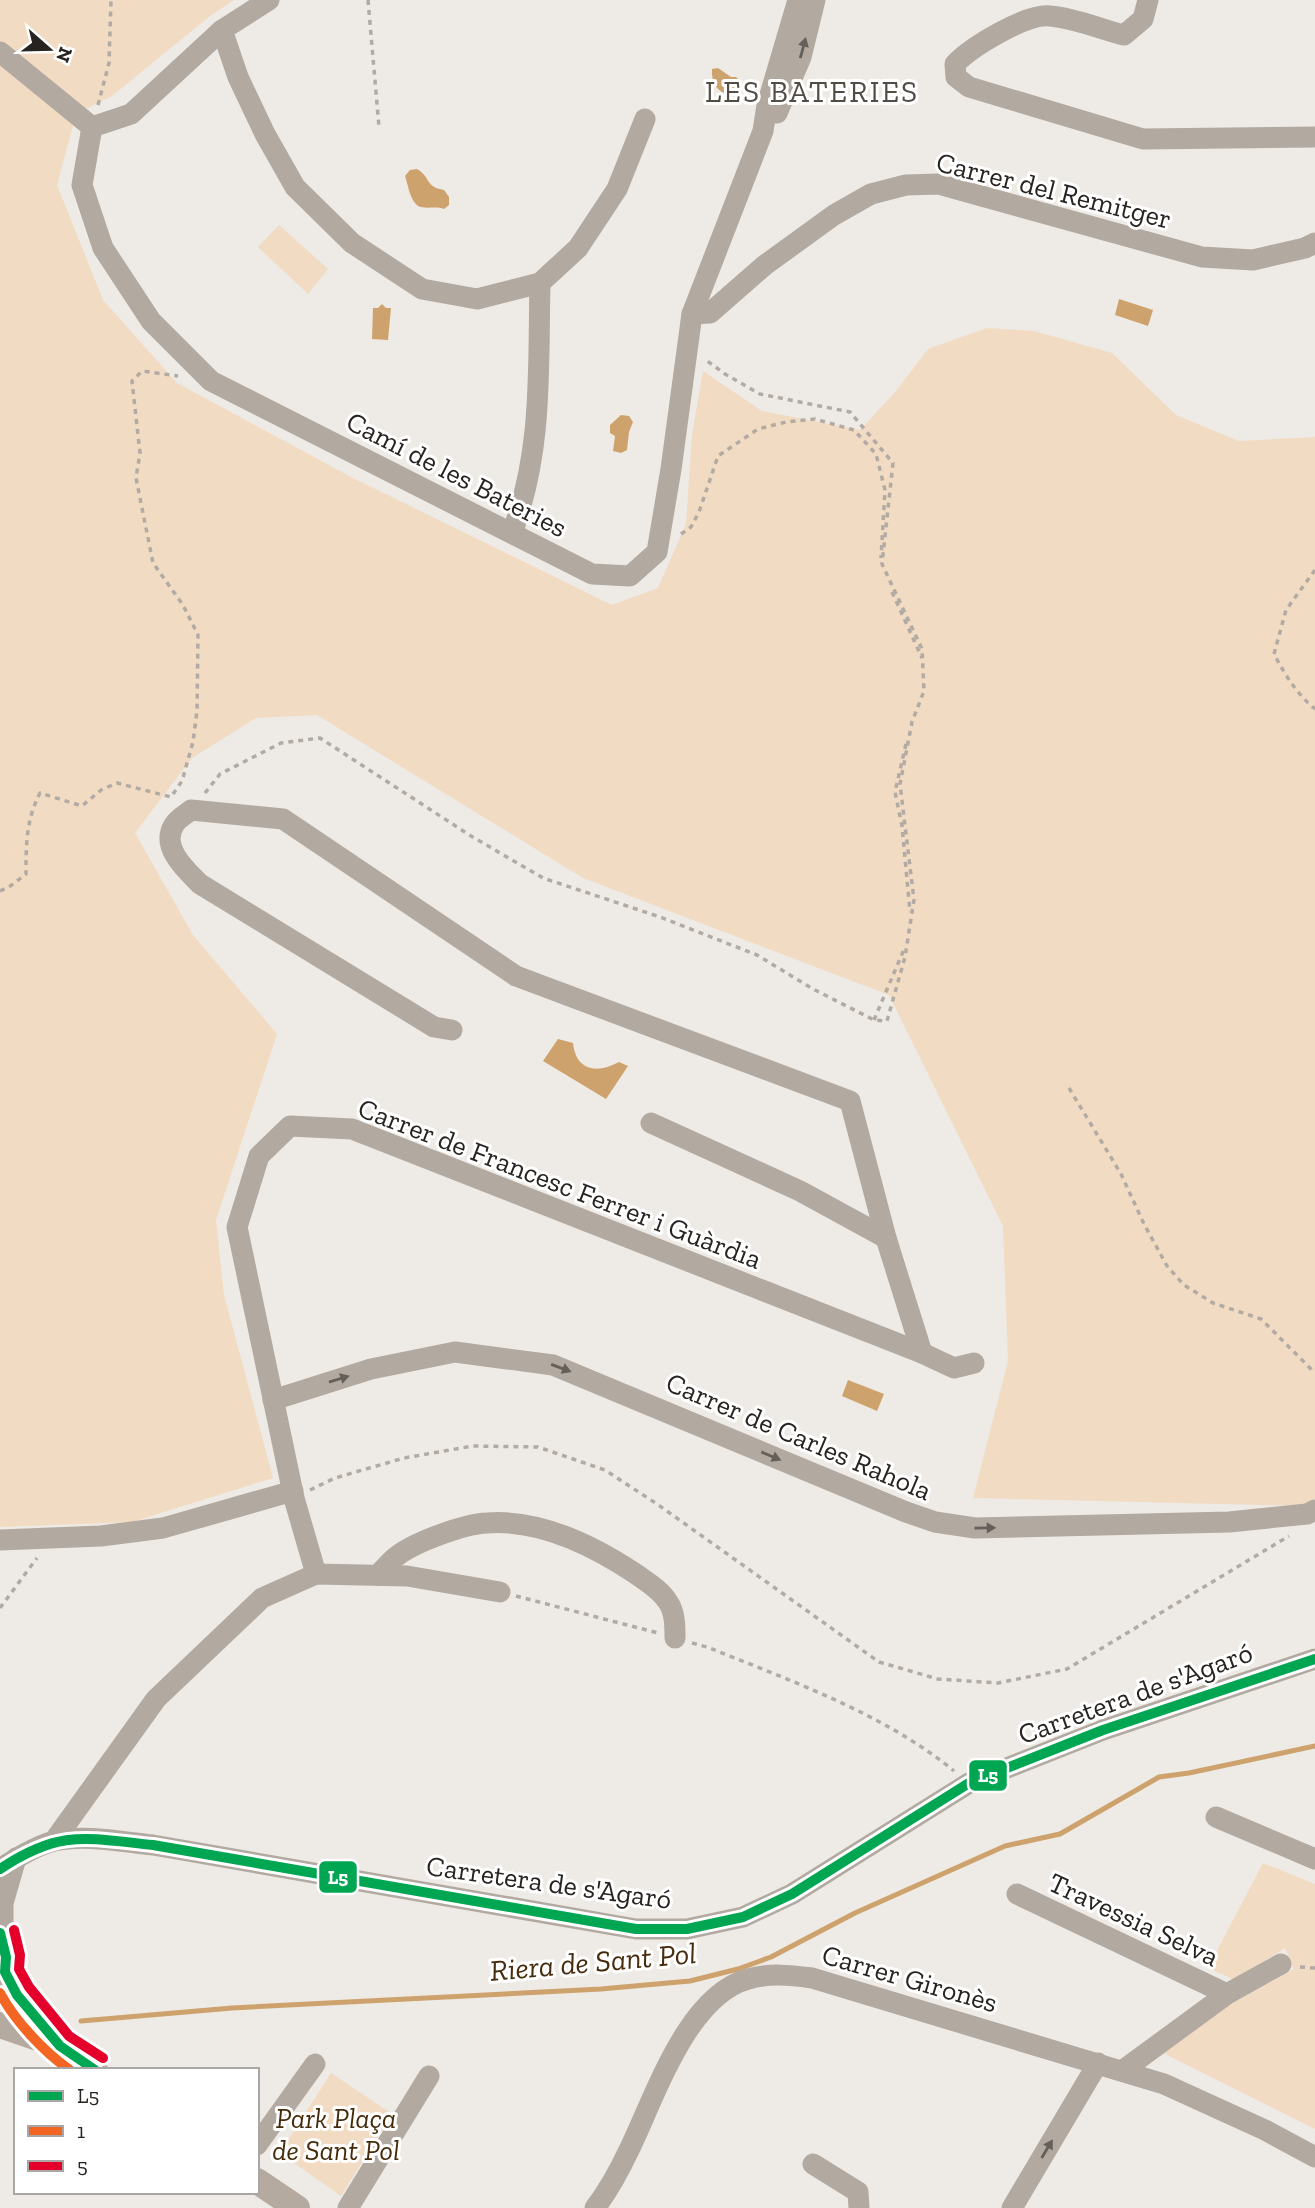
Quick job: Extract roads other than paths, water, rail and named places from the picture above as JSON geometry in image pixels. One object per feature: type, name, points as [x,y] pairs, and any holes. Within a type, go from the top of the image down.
[{"type":"main road","points":[[2,1937],[6,1956],[2,1979],[60,2046]]},
{"type":"main road","points":[[0,2025],[60,2046],[92,2068]]},
{"type":"main road","points":[[259,2181],[297,2208]]},
{"type":"street","points":[[0,52],[92,127],[131,114],[222,30],[270,0]]},
{"type":"street","points":[[692,314],[762,131],[798,0]]},
{"type":"street","points":[[762,131],[774,119],[801,57],[815,0]]},
{"type":"street","points":[[1148,0],[1143,19],[1124,35],[1050,16],[1034,16],[968,50],[955,64],[956,77],[969,88],[1143,139],[1315,137]]},
{"type":"street","points":[[222,30],[239,77],[265,134],[295,187],[352,243],[422,289],[477,299],[540,283],[578,248],[617,189],[645,119]]},
{"type":"street","name":"Camí de les Bateries","points":[[92,127],[82,185],[103,248],[151,321],[211,381],[592,574],[630,576],[657,552],[692,314]]},
{"type":"street","name":"Carrer del Remitger","points":[[692,314],[710,313],[765,265],[834,215],[871,194],[906,185],[938,184],[1202,257],[1253,260],[1305,248],[1315,243]]},
{"type":"street","points":[[512,533],[524,501],[535,448],[540,283]]},
{"type":"street","points":[[452,1030],[434,1027],[200,884],[179,862],[170,843],[173,825],[191,810],[283,819],[516,976],[850,1101],[886,1238],[922,1353]]},
{"type":"street","points":[[651,1123],[800,1191],[886,1238]]},
{"type":"street","name":"Carrer de Francesc Ferrer i Guàrdia","points":[[316,1574],[293,1495],[237,1227],[259,1156],[290,1126],[352,1129],[922,1353],[954,1368],[974,1363]]},
{"type":"street","name":"Carrer de Carles Rahola","points":[[274,1400],[371,1369],[455,1352],[553,1365],[870,1498],[935,1522],[975,1528],[1229,1522],[1307,1514],[1315,1510]]},
{"type":"street","points":[[0,1540],[89,1537],[163,1528],[293,1495]]},
{"type":"street","points":[[378,1575],[397,1556],[430,1539],[486,1522],[513,1523],[553,1533],[592,1548],[649,1582],[668,1602],[673,1615],[675,1638]]},
{"type":"street","points":[[54,1841],[156,1699],[262,1598],[316,1574],[407,1576],[500,1592]]},
{"type":"street","name":"Carretera de s'Agaró","points":[[8,1864],[54,1841],[94,1839],[153,1845],[636,1929],[687,1929],[743,1917],[792,1894],[969,1783],[1104,1730],[1315,1659]]},
{"type":"street","points":[[1216,1817],[1315,1859]]},
{"type":"street","points":[[2,1937],[8,1864]]},
{"type":"street","name":"Travessia Selva","points":[[1017,1894],[1227,1994]]},
{"type":"street","name":"Travessia Selva","points":[[1122,2071],[1227,1994],[1281,1964]]},
{"type":"street","name":"Carrer Gironès","points":[[604,2205],[674,2050],[692,2024],[717,1996],[745,1979],[778,1973],[812,1978],[1164,2084],[1265,2130],[1315,2157]]},
{"type":"street","points":[[1012,2208],[1098,2063]]},
{"type":"street","points":[[259,2142],[315,2064]]},
{"type":"street","points":[[348,2208],[429,2076]]},
{"type":"street","points":[[813,2164],[858,2192],[859,2208]]},
{"type":"waterway","name":"Riera de Sant Pol","points":[[81,2021],[232,2008],[601,1989],[690,1981],[738,1969],[771,1957],[855,1913],[1005,1846],[1060,1834],[1159,1777],[1315,1746]]},
{"type":"district","name":"LES BATERIES","points":[[812,92]]},
{"type":"park label","name":"Park Plaça de Sant Pol","points":[[336,2134]]}]
